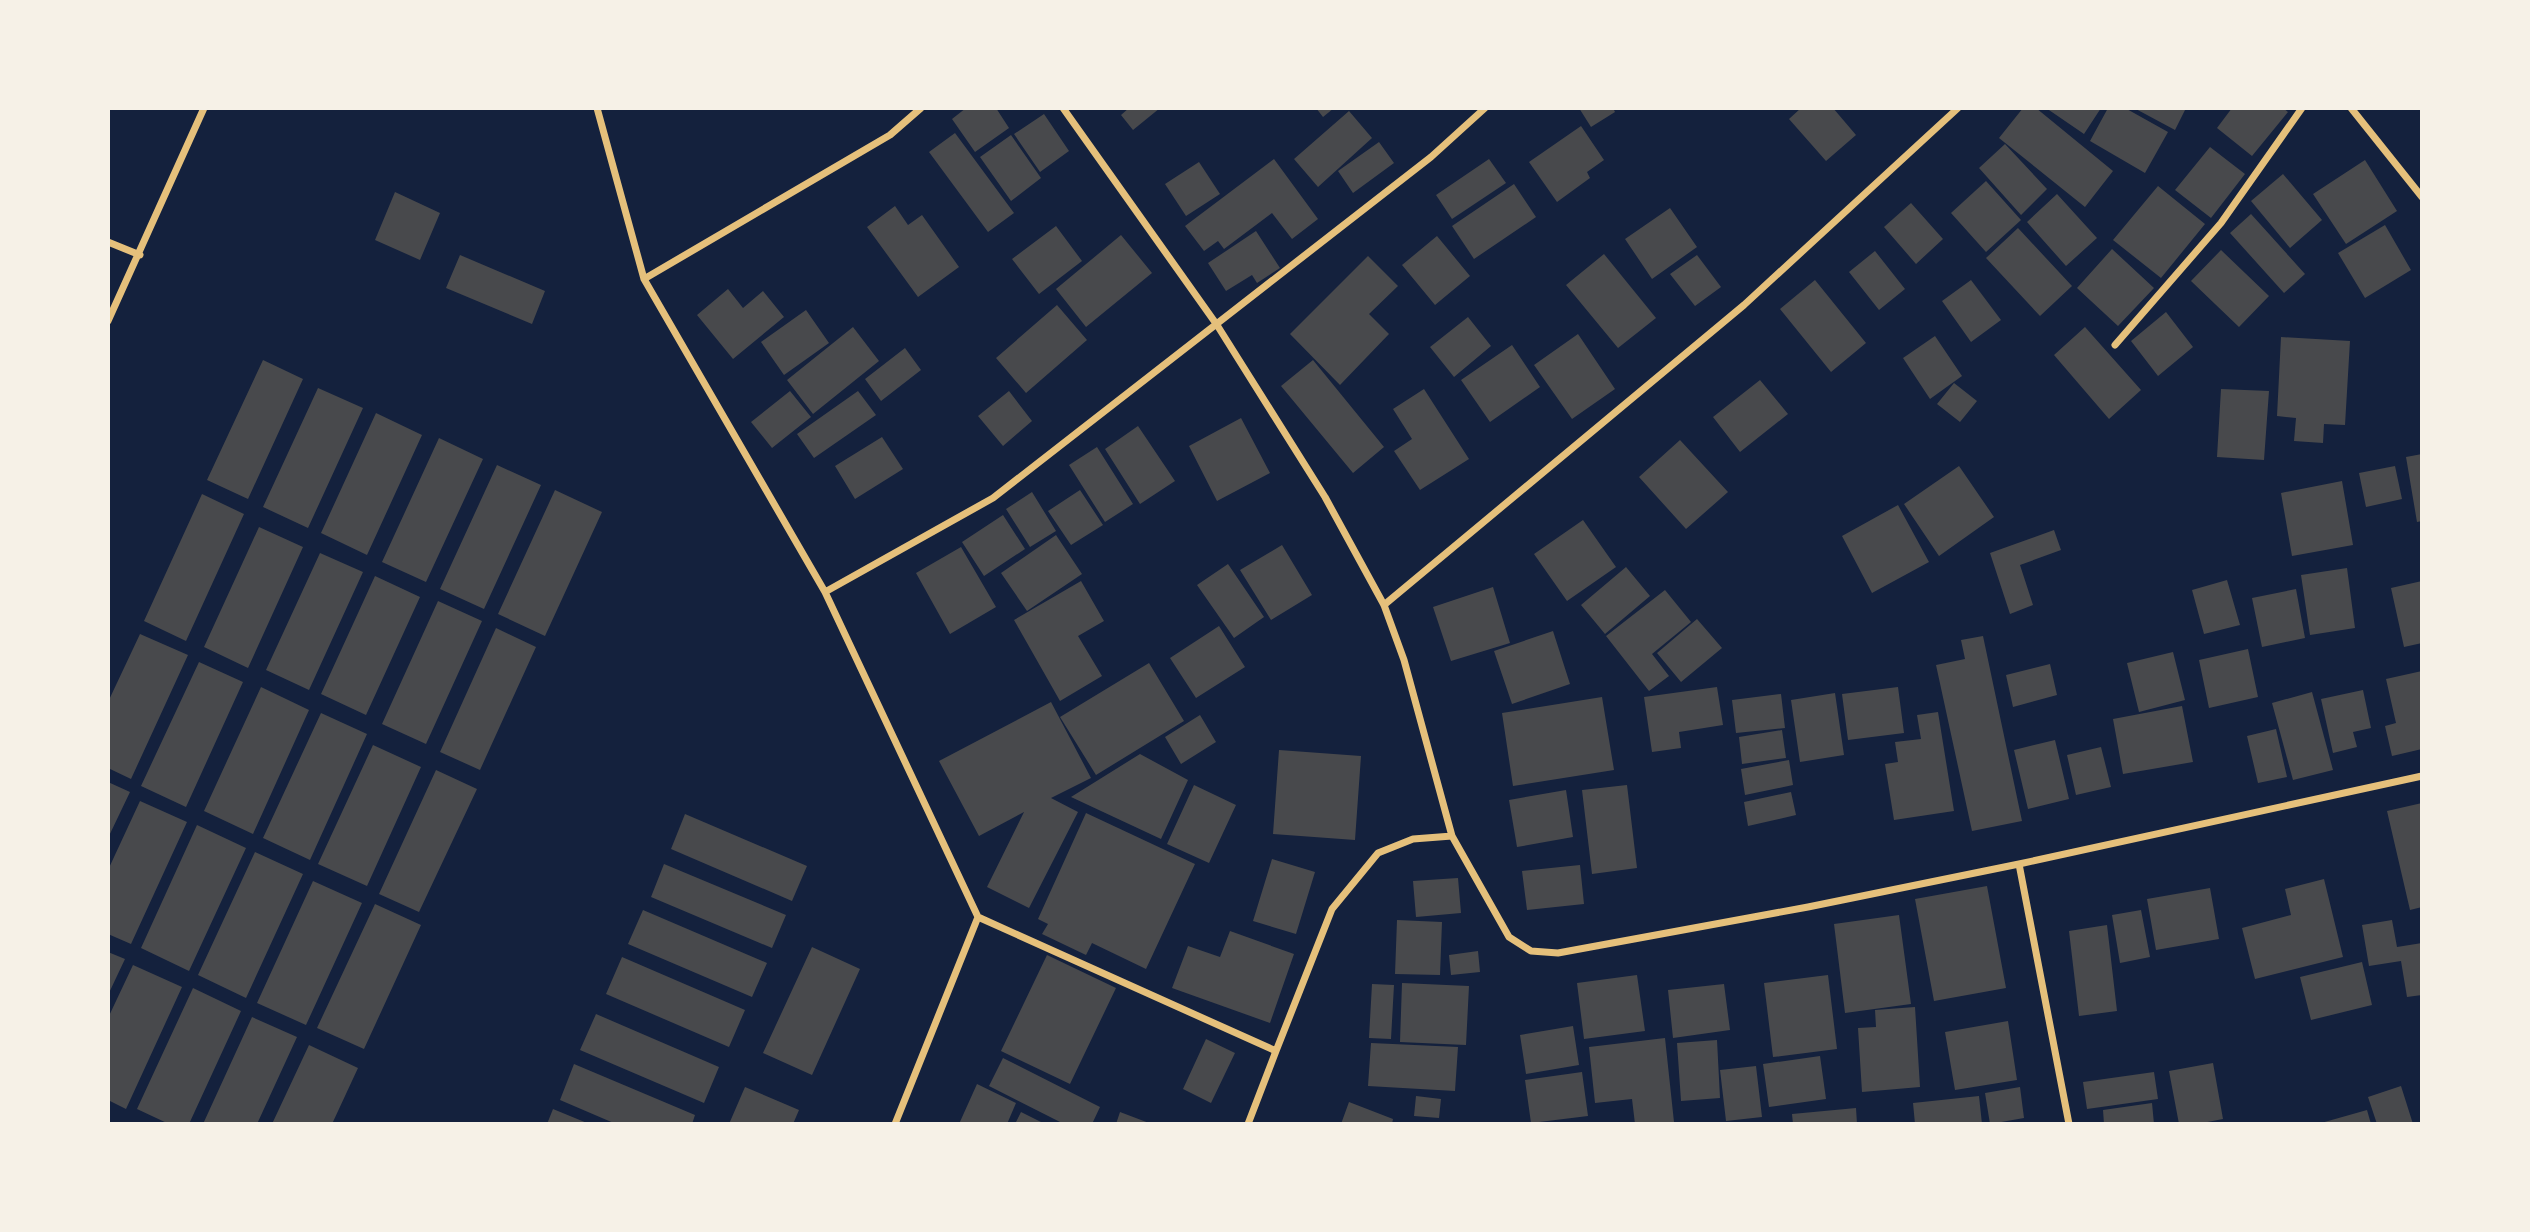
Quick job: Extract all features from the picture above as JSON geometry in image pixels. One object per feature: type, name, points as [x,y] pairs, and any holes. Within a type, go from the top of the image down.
[{"type":"street","points":[[108,321],[204,108]]},
{"type":"street","points":[[597,108],[644,279],[825,592],[978,917],[1276,1051]]},
{"type":"street","points":[[644,279],[890,135],[921,108]]},
{"type":"street","points":[[1063,108],[1217,325],[1325,497],[1384,606],[1404,660],[1452,836],[1508,937],[1531,951],[1558,953],[1808,907],[2421,776]]},
{"type":"street","points":[[825,592],[993,498],[1431,157],[1485,108]]},
{"type":"street","points":[[1384,606],[1744,305],[1958,108]]},
{"type":"street","points":[[2115,345],[2221,223],[2302,108]]},
{"type":"street","points":[[2351,108],[2421,197]]},
{"type":"street","points":[[108,242],[140,255]]},
{"type":"street","points":[[1248,1124],[1332,909],[1378,853],[1413,839],[1452,836]]},
{"type":"street","points":[[2019,864],[2069,1124]]},
{"type":"street","points":[[895,1124],[978,917]]},
{"type":"building","points":[[966,108],[996,108],[1009,128],[975,152],[952,119]]},
{"type":"building","points":[[1129,108],[1160,108],[1133,130],[1121,115]]},
{"type":"building","points":[[1316,108],[1334,108],[1323,117]]},
{"type":"building","points":[[1579,108],[1613,108],[1615,112],[1591,127]]},
{"type":"building","points":[[1801,108],[1833,108],[1856,135],[1826,161],[1789,119]]},
{"type":"building","points":[[2023,108],[2036,108],[2113,171],[2085,207],[1999,138]]},
{"type":"building","points":[[2046,108],[2101,108],[2084,134]]},
{"type":"building","points":[[2108,108],[2125,108],[2168,132],[2145,173],[2090,141]]},
{"type":"building","points":[[2134,108],[2186,108],[2175,130]]},
{"type":"building","points":[[2232,108],[2283,108],[2288,112],[2252,156],[2217,128]]},
{"type":"building","points":[[1349,111],[1372,138],[1318,187],[1294,159]]},
{"type":"building","points":[[1044,114],[1069,151],[1040,172],[1014,134]]},
{"type":"building","points":[[1581,126],[1604,160],[1587,172],[1590,178],[1557,202],[1529,162]]},
{"type":"building","points":[[955,133],[1014,213],[988,232],[929,152]]},
{"type":"building","points":[[1011,135],[1041,178],[1011,201],[980,157]]},
{"type":"building","points":[[1379,142],[1394,163],[1353,193],[1338,171]]},
{"type":"building","points":[[2005,144],[2047,189],[2021,215],[1979,168]]},
{"type":"building","points":[[2210,147],[2245,174],[2211,218],[2175,190]]},
{"type":"building","points":[[1274,159],[1318,219],[1292,239],[1272,213],[1224,249],[1218,241],[1204,251],[1185,226]]},
{"type":"building","points":[[1489,159],[1506,183],[1452,219],[1436,195]]},
{"type":"building","points":[[2365,160],[2397,211],[2346,244],[2313,194]]},
{"type":"building","points":[[1199,162],[1220,194],[1186,216],[1165,184]]},
{"type":"building","points":[[2283,174],[2322,220],[2290,248],[2251,201]]},
{"type":"building","points":[[1986,181],[2021,220],[1986,252],[1951,213]]},
{"type":"building","points":[[1514,184],[1536,217],[1474,259],[1452,226]]},
{"type":"building","points":[[2158,186],[2205,224],[2161,278],[2113,240]]},
{"type":"building","points":[[395,192],[440,213],[420,260],[375,240]]},
{"type":"building","points":[[2057,194],[2097,238],[2066,266],[2027,222]]},
{"type":"building","points":[[1911,203],[1943,239],[1916,264],[1884,227]]},
{"type":"building","points":[[895,206],[908,225],[922,215],[959,267],[918,297],[867,227]]},
{"type":"building","points":[[1670,208],[1697,247],[1652,279],[1625,239]]},
{"type":"building","points":[[2251,214],[2305,274],[2284,293],[2230,233]]},
{"type":"building","points":[[2385,225],[2411,270],[2365,298],[2338,253]]},
{"type":"building","points":[[1056,226],[1082,261],[1039,294],[1012,259]]},
{"type":"building","points":[[2018,228],[2072,286],[2040,316],[1986,258]]},
{"type":"building","points":[[1256,231],[1280,268],[1257,283],[1252,275],[1226,291],[1208,263]]},
{"type":"building","points":[[1121,235],[1152,273],[1086,327],[1056,289]]},
{"type":"building","points":[[1437,236],[1470,276],[1435,305],[1402,265]]},
{"type":"building","points":[[2112,249],[2154,288],[2118,326],[2077,288]]},
{"type":"building","points":[[2221,250],[2269,296],[2239,327],[2191,281]]},
{"type":"building","points":[[1875,251],[1905,289],[1879,310],[1849,272]]},
{"type":"building","points":[[1604,254],[1656,318],[1618,348],[1566,285]]},
{"type":"building","points":[[460,255],[545,291],[532,324],[446,288]]},
{"type":"building","points":[[1697,255],[1721,287],[1695,306],[1670,274]]},
{"type":"building","points":[[1368,256],[1398,286],[1369,314],[1389,334],[1340,385],[1290,334]]},
{"type":"building","points":[[1815,280],[1866,343],[1831,372],[1780,309]]},
{"type":"building","points":[[1971,280],[2001,320],[1971,342],[1942,301]]},
{"type":"building","points":[[728,289],[743,308],[763,291],[784,317],[733,359],[697,315]]},
{"type":"building","points":[[1057,305],[1087,340],[1026,393],[996,358]]},
{"type":"building","points":[[806,310],[829,343],[784,375],[761,342]]},
{"type":"building","points":[[2166,312],[2193,347],[2158,376],[2131,341]]},
{"type":"building","points":[[1468,317],[1491,346],[1454,377],[1430,347]]},
{"type":"building","points":[[853,327],[879,361],[813,414],[787,380]]},
{"type":"building","points":[[2085,327],[2141,390],[2109,419],[2054,355]]},
{"type":"building","points":[[1578,334],[1615,389],[1572,419],[1534,365]]},
{"type":"building","points":[[1935,336],[1962,376],[1930,399],[1903,358]]},
{"type":"building","points":[[2281,337],[2350,341],[2345,425],[2324,424],[2323,443],[2294,441],[2296,418],[2277,416]]},
{"type":"building","points":[[1512,345],[1540,387],[1490,422],[1461,380]]},
{"type":"building","points":[[905,348],[921,370],[881,401],[865,379]]},
{"type":"building","points":[[263,360],[303,379],[248,499],[207,480]]},
{"type":"building","points":[[1313,360],[1384,447],[1353,473],[1281,386]]},
{"type":"building","points":[[1760,380],[1788,414],[1740,452],[1713,417]]},
{"type":"building","points":[[1954,383],[1977,401],[1960,422],[1937,404]]},
{"type":"building","points":[[318,388],[363,408],[308,528],[263,507]]},
{"type":"building","points":[[1424,389],[1469,459],[1420,490],[1394,451],[1412,439],[1393,409]]},
{"type":"building","points":[[2221,389],[2269,391],[2264,460],[2217,457]]},
{"type":"building","points":[[790,391],[811,417],[772,448],[751,422]]},
{"type":"building","points":[[858,391],[876,415],[814,458],[797,434]]},
{"type":"building","points":[[1009,391],[1032,421],[1003,446],[978,416]]},
{"type":"building","points":[[376,413],[422,435],[367,555],[321,533]]},
{"type":"building","points":[[1241,418],[1270,473],[1217,501],[1189,446]]},
{"type":"building","points":[[1138,426],[1175,481],[1140,504],[1105,449]]},
{"type":"building","points":[[882,437],[903,469],[855,499],[835,466]]},
{"type":"building","points":[[439,438],[483,459],[426,582],[382,562]]},
{"type":"building","points":[[1680,440],[1728,492],[1686,529],[1639,477]]},
{"type":"building","points":[[1097,447],[1133,504],[1105,522],[1069,465]]},
{"type":"building","points":[[2422,454],[2422,521],[2417,522],[2406,457]]},
{"type":"building","points":[[497,465],[541,485],[484,609],[440,589]]},
{"type":"building","points":[[1959,466],[1994,517],[1939,556],[1904,504]]},
{"type":"building","points":[[2395,466],[2402,499],[2366,507],[2359,473]]},
{"type":"building","points":[[2342,481],[2353,545],[2292,556],[2281,493]]},
{"type":"building","points":[[555,490],[602,512],[545,636],[498,614]]},
{"type":"building","points":[[1080,490],[1103,525],[1071,545],[1048,511]]},
{"type":"building","points":[[1032,492],[1056,531],[1030,547],[1006,509]]},
{"type":"building","points":[[202,494],[244,514],[186,641],[144,621]]},
{"type":"building","points":[[1898,505],[1929,562],[1872,593],[1842,536]]},
{"type":"building","points":[[1003,515],[1025,549],[984,576],[962,542]]},
{"type":"building","points":[[1583,520],[1616,567],[1567,601],[1534,554]]},
{"type":"building","points":[[259,527],[303,547],[248,668],[204,647]]},
{"type":"building","points":[[2054,530],[2061,550],[2020,565],[2033,605],[2010,614],[1990,553]]},
{"type":"building","points":[[1056,535],[1082,574],[1027,611],[1001,573]]},
{"type":"building","points":[[1282,545],[1312,595],[1271,620],[1240,570]]},
{"type":"building","points":[[961,547],[996,607],[950,634],[916,573]]},
{"type":"building","points":[[320,553],[363,572],[309,690],[266,670]]},
{"type":"building","points":[[1228,564],[1264,617],[1234,638],[1197,585]]},
{"type":"building","points":[[1626,567],[1650,596],[1605,634],[1581,605]]},
{"type":"building","points":[[2347,568],[2355,628],[2310,635],[2301,575]]},
{"type":"building","points":[[375,576],[420,597],[366,715],[321,694]]},
{"type":"building","points":[[2227,580],[2240,625],[2204,634],[2192,590]]},
{"type":"building","points":[[1081,581],[1104,621],[1078,636],[1102,676],[1060,701],[1014,620]]},
{"type":"building","points":[[2422,581],[2422,643],[2404,647],[2391,588]]},
{"type":"building","points":[[1493,587],[1510,643],[1451,661],[1433,607]]},
{"type":"building","points":[[2296,589],[2305,638],[2262,647],[2252,598]]},
{"type":"building","points":[[1665,590],[1691,622],[1652,654],[1669,676],[1649,691],[1606,636]]},
{"type":"building","points":[[438,601],[482,621],[426,744],[382,724]]},
{"type":"building","points":[[1697,619],[1722,648],[1681,682],[1657,653]]},
{"type":"building","points":[[1219,626],[1245,667],[1196,698],[1170,658]]},
{"type":"building","points":[[496,628],[536,647],[480,770],[440,752]]},
{"type":"building","points":[[1553,631],[1570,684],[1512,704],[1494,651]]},
{"type":"building","points":[[140,634],[188,655],[131,779],[108,768],[108,702]]},
{"type":"building","points":[[1983,636],[2022,821],[1972,831],[1936,665],[1965,659],[1961,640]]},
{"type":"building","points":[[2248,649],[2258,697],[2209,708],[2199,660]]},
{"type":"building","points":[[2173,652],[2185,700],[2139,712],[2127,663]]},
{"type":"building","points":[[199,662],[243,682],[186,807],[141,786]]},
{"type":"building","points":[[1149,663],[1184,721],[1096,775],[1060,717]]},
{"type":"building","points":[[2050,664],[2057,695],[2013,707],[2006,675]]},
{"type":"building","points":[[2422,671],[2422,749],[2392,756],[2385,726],[2396,723],[2386,679]]},
{"type":"building","points":[[261,687],[309,710],[253,834],[204,811]]},
{"type":"building","points":[[1717,687],[1723,725],[1679,732],[1681,748],[1652,752],[1644,697]]},
{"type":"building","points":[[1898,687],[1904,733],[1848,740],[1842,694]]},
{"type":"building","points":[[2363,690],[2371,728],[2353,732],[2357,747],[2333,753],[2321,699]]},
{"type":"building","points":[[2312,692],[2333,770],[2293,780],[2272,703]]},
{"type":"building","points":[[1835,693],[1844,755],[1800,762],[1791,700]]},
{"type":"building","points":[[1781,694],[1785,728],[1736,733],[1732,700]]},
{"type":"building","points":[[1602,697],[1614,770],[1513,786],[1502,713]]},
{"type":"building","points":[[1051,702],[1091,778],[1051,798],[1078,812],[1029,908],[987,887],[1024,812],[979,836],[939,761]]},
{"type":"building","points":[[2182,706],[2193,762],[2123,774],[2113,719]]},
{"type":"building","points":[[1938,712],[1954,811],[1894,820],[1885,764],[1898,762],[1895,742],[1921,739],[1917,715]]},
{"type":"building","points":[[321,713],[367,734],[310,860],[263,838]]},
{"type":"building","points":[[1200,715],[1216,742],[1181,764],[1165,737]]},
{"type":"building","points":[[2276,729],[2287,777],[2258,783],[2247,736]]},
{"type":"building","points":[[1782,730],[1786,758],[1742,764],[1739,737]]},
{"type":"building","points":[[2055,740],[2069,799],[2028,809],[2014,750]]},
{"type":"building","points":[[373,745],[421,767],[367,886],[318,864]]},
{"type":"building","points":[[2101,747],[2111,787],[2076,795],[2067,755]]},
{"type":"building","points":[[1279,750],[1361,756],[1355,840],[1273,834]]},
{"type":"building","points":[[1140,754],[1188,780],[1161,839],[1071,797]]},
{"type":"building","points":[[1789,760],[1793,785],[1745,795],[1741,769]]},
{"type":"building","points":[[436,770],[477,789],[419,912],[379,894]]},
{"type":"building","points":[[108,782],[130,792],[108,838]]},
{"type":"building","points":[[1194,785],[1236,805],[1209,863],[1167,844]]},
{"type":"building","points":[[1627,785],[1637,868],[1592,874],[1582,790]]},
{"type":"building","points":[[1566,790],[1573,837],[1517,847],[1509,800]]},
{"type":"building","points":[[1791,792],[1796,815],[1748,826],[1744,802]]},
{"type":"building","points":[[140,801],[187,822],[131,944],[108,934],[108,870]]},
{"type":"building","points":[[2422,803],[2422,907],[2410,910],[2387,811]]},
{"type":"building","points":[[1086,813],[1195,864],[1146,969],[1092,943],[1086,955],[1042,934],[1048,924],[1038,919]]},
{"type":"building","points":[[685,814],[807,866],[792,901],[671,849]]},
{"type":"building","points":[[197,825],[246,848],[189,971],[141,948]]},
{"type":"building","points":[[255,852],[303,874],[246,998],[198,975]]},
{"type":"building","points":[[1272,859],[1315,872],[1296,934],[1253,921]]},
{"type":"building","points":[[664,864],[786,915],[772,948],[651,897]]},
{"type":"building","points":[[1580,865],[1584,904],[1527,910],[1522,871]]},
{"type":"building","points":[[1458,878],[1461,913],[1416,917],[1413,881]]},
{"type":"building","points":[[2324,879],[2343,957],[2255,979],[2242,928],[2291,915],[2285,889]]},
{"type":"building","points":[[313,881],[362,903],[306,1025],[257,1003]]},
{"type":"building","points":[[1987,886],[2006,988],[1934,1001],[1915,899]]},
{"type":"building","points":[[2210,888],[2219,939],[2156,950],[2147,899]]},
{"type":"building","points":[[375,904],[421,925],[364,1049],[317,1028]]},
{"type":"building","points":[[643,910],[767,963],[752,997],[628,944]]},
{"type":"building","points":[[2141,910],[2150,957],[2120,963],[2112,915]]},
{"type":"building","points":[[1899,915],[1911,1004],[1845,1013],[1834,924]]},
{"type":"building","points":[[1397,920],[1442,922],[1440,975],[1395,974]]},
{"type":"building","points":[[2392,920],[2397,947],[2422,943],[2422,995],[2407,997],[2401,961],[2369,966],[2362,925]]},
{"type":"building","points":[[2107,925],[2117,1011],[2079,1016],[2069,931]]},
{"type":"building","points":[[1230,931],[1294,954],[1270,1023],[1172,988],[1188,946],[1220,957]]},
{"type":"building","points":[[812,947],[860,969],[812,1075],[763,1053]]},
{"type":"building","points":[[1478,951],[1480,972],[1451,975],[1449,955]]},
{"type":"building","points":[[108,952],[125,959],[108,995]]},
{"type":"building","points":[[1047,955],[1116,988],[1070,1084],[1001,1051]]},
{"type":"building","points":[[622,957],[745,1010],[729,1047],[606,994]]},
{"type":"building","points":[[2362,962],[2372,1005],[2311,1020],[2300,977]]},
{"type":"building","points":[[133,965],[182,987],[126,1109],[108,1100],[108,1018]]},
{"type":"building","points":[[1637,975],[1645,1031],[1584,1039],[1577,983]]},
{"type":"building","points":[[1828,975],[1837,1049],[1773,1057],[1764,983]]},
{"type":"building","points":[[1402,983],[1469,986],[1466,1045],[1400,1042]]},
{"type":"building","points":[[1372,984],[1394,985],[1391,1039],[1369,1038]]},
{"type":"building","points":[[1724,984],[1730,1030],[1673,1038],[1668,990]]},
{"type":"building","points":[[193,988],[241,1011],[189,1124],[169,1124],[137,1109]]},
{"type":"building","points":[[1915,1007],[1920,1087],[1862,1092],[1858,1028],[1876,1027],[1875,1010]]},
{"type":"building","points":[[596,1014],[719,1067],[704,1103],[580,1050]]},
{"type":"building","points":[[252,1017],[297,1037],[257,1124],[203,1124]]},
{"type":"building","points":[[2008,1021],[2017,1080],[1955,1090],[1945,1032]]},
{"type":"building","points":[[1573,1026],[1579,1065],[1526,1074],[1520,1035]]},
{"type":"building","points":[[1665,1038],[1674,1122],[1635,1124],[1632,1099],[1595,1103],[1589,1047]]},
{"type":"building","points":[[1206,1039],[1235,1053],[1211,1103],[1183,1089]]},
{"type":"building","points":[[1717,1040],[1720,1098],[1681,1101],[1677,1043]]},
{"type":"building","points":[[1371,1043],[1458,1047],[1455,1091],[1368,1086]]},
{"type":"building","points":[[309,1045],[358,1068],[332,1124],[272,1124]]},
{"type":"building","points":[[1820,1056],[1826,1099],[1769,1107],[1763,1064]]},
{"type":"building","points":[[1003,1058],[1100,1107],[1092,1124],[1064,1124],[989,1086]]},
{"type":"building","points":[[2213,1063],[2223,1119],[2179,1124],[2169,1071]]},
{"type":"building","points":[[574,1064],[695,1115],[692,1124],[616,1124],[560,1100]]},
{"type":"building","points":[[1756,1066],[1762,1117],[1726,1121],[1720,1070]]},
{"type":"building","points":[[1582,1072],[1588,1116],[1531,1123],[1525,1080]]},
{"type":"building","points":[[2154,1072],[2158,1099],[2087,1109],[2083,1082]]},
{"type":"building","points":[[977,1084],[1016,1103],[1007,1124],[959,1124]]},
{"type":"building","points":[[2401,1086],[2413,1124],[2377,1124],[2368,1097]]},
{"type":"building","points":[[745,1087],[799,1110],[793,1124],[729,1124]]},
{"type":"building","points":[[2020,1087],[2024,1118],[1990,1124],[1985,1093]]},
{"type":"building","points":[[1416,1096],[1441,1099],[1439,1118],[1414,1116]]},
{"type":"building","points":[[1979,1096],[1982,1124],[1915,1124],[1913,1103]]},
{"type":"building","points":[[1349,1102],[1393,1119],[1392,1124],[1341,1124]]},
{"type":"building","points":[[2152,1103],[2154,1124],[2104,1124],[2103,1110]]},
{"type":"building","points":[[1856,1108],[1857,1124],[1793,1124],[1792,1114]]},
{"type":"building","points":[[553,1109],[587,1123],[587,1124],[547,1124]]},
{"type":"building","points":[[2367,1110],[2371,1124],[2321,1124],[2321,1123]]},
{"type":"building","points":[[1021,1112],[1045,1124],[1015,1124]]},
{"type":"building","points":[[1120,1112],[1149,1123],[1149,1124],[1116,1124]]}]
